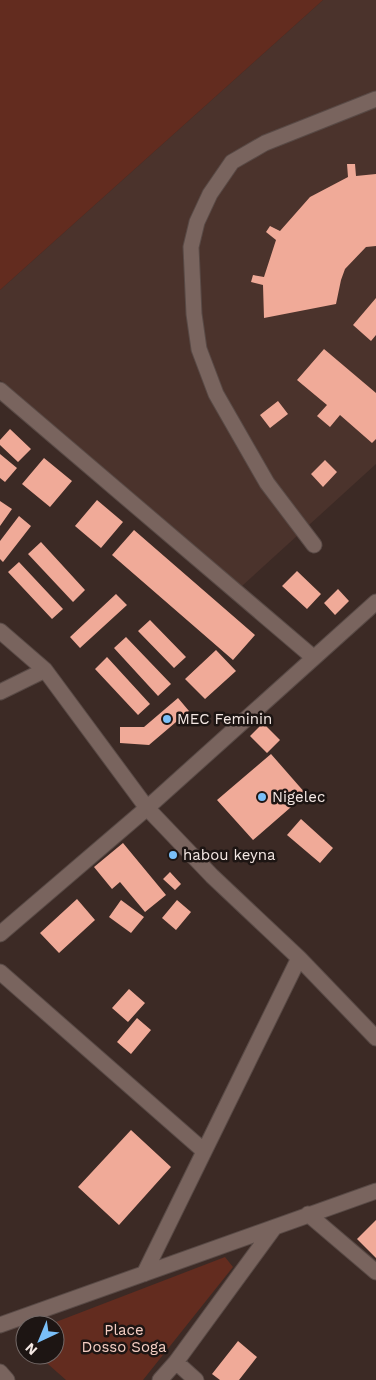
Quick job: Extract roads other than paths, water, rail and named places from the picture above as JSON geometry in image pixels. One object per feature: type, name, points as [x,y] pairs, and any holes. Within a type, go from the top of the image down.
[{"type":"street","points":[[314,545],[267,483],[216,394],[199,349],[194,314],[191,246],[197,222],[210,194],[232,162],[265,143],[376,99]]},
{"type":"street","points":[[0,390],[314,658]]},
{"type":"street","points":[[0,934],[148,808],[376,602]]},
{"type":"street","points":[[0,631],[45,670],[148,808],[212,876],[299,958],[376,1038]]},
{"type":"street","points":[[0,692],[45,670]]},
{"type":"street","points":[[144,1274],[299,958]]},
{"type":"street","points":[[0,972],[204,1151]]},
{"type":"street","points":[[0,1325],[376,1191]]},
{"type":"street","points":[[308,1214],[376,1272]]},
{"type":"street","points":[[160,1380],[176,1362],[274,1228]]},
{"type":"street","points":[[176,1362],[196,1380]]},
{"type":"street","points":[[0,1372],[7,1380]]},
{"type":"place","name":"MEC Feminin","points":[[167,719]]},
{"type":"place","name":"Nigelec","points":[[262,797]]},
{"type":"place","name":"habou keyna","points":[[173,855]]},
{"type":"park label","name":"Place Dosso Soga","points":[[124,1338]]}]
